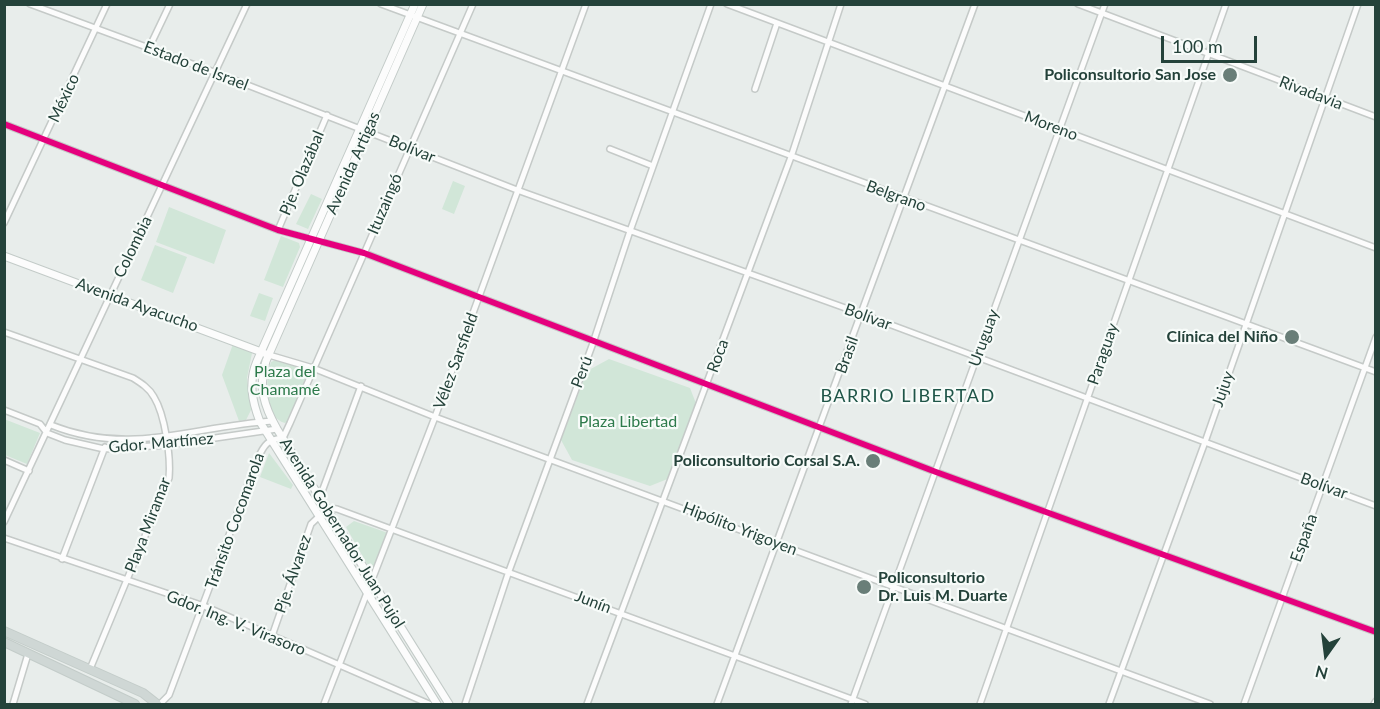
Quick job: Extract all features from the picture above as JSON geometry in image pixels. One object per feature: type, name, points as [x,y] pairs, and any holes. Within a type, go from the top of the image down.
[{"type":"main road","name":"Avenida Artigas","points":[[414,17],[415,4]]},
{"type":"main road","name":"Avenida Artigas","points":[[265,353],[414,17],[423,4]]},
{"type":"main road","name":"Avenida Ayacucho","points":[[4,256],[265,353]]},
{"type":"main road","name":"Avenida Gobernador Juan Pujol","points":[[265,353],[262,391],[277,429],[449,705]]},
{"type":"main road","name":"Avenida Gobernador Juan Pujol","points":[[265,353],[251,383],[260,422],[320,514],[437,705]]},
{"type":"main road","points":[[4,630],[143,693],[158,705]]},
{"type":"main road","points":[[4,642],[135,705]]},
{"type":"street","name":"Estado de Israel","points":[[30,4],[364,130]]},
{"type":"street","name":"México","points":[[4,223],[107,4]]},
{"type":"street","points":[[149,48],[170,4]]},
{"type":"street","name":"Colombia","points":[[4,522],[247,4]]},
{"type":"street","name":"Belgrano","points":[[381,4],[1019,242],[1376,372]]},
{"type":"street","name":"Ituzaingó","points":[[283,438],[473,4]]},
{"type":"street","name":"Vélez Sarsfield","points":[[372,582],[480,298],[517,190],[586,4]]},
{"type":"street","name":"Perú","points":[[465,705],[509,571],[593,343],[630,231],[711,4]]},
{"type":"street","name":"Moreno","points":[[727,4],[1376,248]]},
{"type":"street","name":"Roca","points":[[587,705],[791,157],[841,4]]},
{"type":"street","name":"Brasil","points":[[717,705],[821,428],[975,4]]},
{"type":"street","name":"Rivadavia","points":[[1078,4],[1210,53],[1326,100],[1376,117]]},
{"type":"street","name":"Uruguay","points":[[852,702],[892,586],[936,472],[1105,4]]},
{"type":"street","name":"Paraguay","points":[[980,705],[1226,4]]},
{"type":"street","name":"Jujuy","points":[[1109,705],[1205,442],[1358,4]]},
{"type":"street","points":[[755,89],[777,23]]},
{"type":"street","name":"Pje. Olazábal","points":[[278,230],[327,115]]},
{"type":"street","points":[[4,124],[278,230],[314,242],[364,253],[593,343],[936,472],[1376,632]]},
{"type":"street","name":"Bolívar","points":[[364,130],[517,190],[862,314],[1376,506]]},
{"type":"street","points":[[610,148],[653,166]]},
{"type":"street","name":"Playa Miramar","points":[[4,332],[133,378],[149,389],[159,407],[167,445],[169,478],[90,669]]},
{"type":"street","name":"España","points":[[1244,705],[1376,338]]},
{"type":"street","name":"Hipólito Yrigoyen","points":[[265,353],[314,368],[435,417],[664,500],[1210,705]]},
{"type":"street","points":[[320,497],[361,386]]},
{"type":"street","points":[[4,410],[40,424],[47,433]]},
{"type":"street","name":"Gdor. Martínez","points":[[51,425],[75,434],[107,440],[165,436],[273,421]]},
{"type":"street","name":"Gdor. Martínez","points":[[47,433],[104,449],[167,445],[277,429]]},
{"type":"street","points":[[271,439],[283,438]]},
{"type":"street","name":"Tránsito Cocomarola","points":[[158,705],[169,695],[258,458],[263,446],[271,439]]},
{"type":"street","points":[[62,559],[107,440]]},
{"type":"street","points":[[4,460],[29,471]]},
{"type":"street","points":[[320,514],[328,508]]},
{"type":"street","name":"Junín","points":[[328,508],[337,509],[509,571],[735,655],[852,702],[866,705]]},
{"type":"street","name":"Pje. Álvarez","points":[[272,636],[311,524],[320,514]]},
{"type":"street","name":"Gdor. Ing. V. Virasoro","points":[[4,538],[204,606],[429,705]]},
{"type":"street","name":"Avenida Gobernador Juan Pujol","points":[[368,593],[372,582]]},
{"type":"street","points":[[324,705],[368,593]]},
{"type":"street","points":[[13,705],[28,654]]},
{"type":"green space","points":[[453,181],[465,186],[454,214],[442,209]]},
{"type":"green space","points":[[311,194],[322,199],[308,229],[296,224]]},
{"type":"green space","points":[[169,207],[226,230],[214,264],[156,242]]},
{"type":"green space","points":[[281,236],[299,243],[300,247],[283,287],[264,280]]},
{"type":"green space","points":[[155,245],[187,257],[173,293],[141,280]]},
{"type":"green space","points":[[259,293],[273,298],[265,321],[250,316]]},
{"type":"green space","points":[[233,344],[249,349],[252,353],[247,378],[251,410],[246,420],[239,421],[222,375]]},
{"type":"green space","name":"Plaza del Chamamé","points":[[278,359],[308,372],[289,421],[285,423],[273,414],[268,397],[269,369],[271,362]]},
{"type":"green space","name":"Plaza Libertad","points":[[609,359],[690,388],[697,406],[670,478],[650,486],[572,460],[561,440],[587,371]]},
{"type":"green space","points":[[4,419],[40,433],[27,464],[5,455]]},
{"type":"green space","points":[[269,453],[293,485],[291,489],[260,477]]},
{"type":"green space","points":[[354,521],[388,533],[374,566],[367,564],[346,527]]},
{"type":"transit line","points":[[4,124],[278,230],[364,253],[936,472],[1376,632]]},
{"type":"place","name":"Policonsultorio San Jose","points":[[1230,75]]},
{"type":"place","name":"Clínica del Niño","points":[[1292,337]]},
{"type":"place","name":"Policonsultorio Corsal S.A.","points":[[873,461]]},
{"type":"place","name":"Policonsultorio Dr. Luis M. Duarte","points":[[864,587]]},
{"type":"district","name":"BARRIO LIBERTAD","points":[[908,396]]}]
